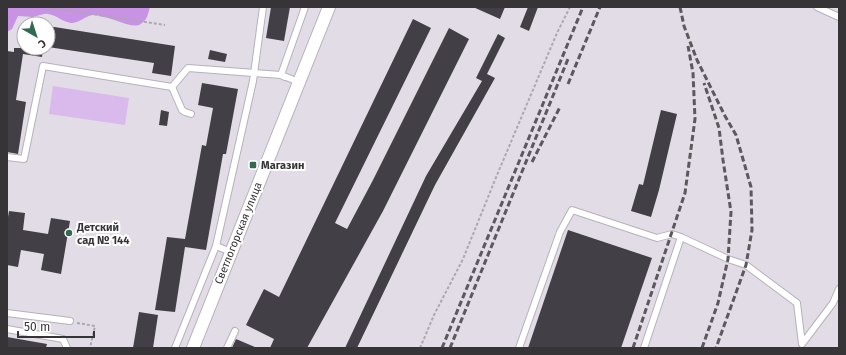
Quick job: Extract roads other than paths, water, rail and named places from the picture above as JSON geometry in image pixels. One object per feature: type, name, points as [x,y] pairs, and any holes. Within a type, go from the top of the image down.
[{"type":"street","name":"Светлогорская улица","points":[[193,348],[329,7]]},
{"type":"lane","points":[[175,348],[216,246],[254,73],[263,7]]},
{"type":"lane","points":[[281,75],[305,7]]},
{"type":"lane","points":[[817,7],[839,17]]},
{"type":"lane","points":[[7,156],[24,159],[43,66],[172,87]]},
{"type":"lane","points":[[172,87],[188,68],[281,75],[299,82]]},
{"type":"lane","points":[[172,87],[182,110],[191,114]]},
{"type":"lane","points":[[519,348],[560,232],[572,210],[657,238],[672,234],[728,259],[746,265],[797,304],[801,346]]},
{"type":"lane","points":[[644,348],[681,237]]},
{"type":"lane","points":[[216,246],[231,252]]},
{"type":"lane","points":[[801,346],[833,303],[839,289]]},
{"type":"lane","points":[[7,313],[70,321]]},
{"type":"lane","points":[[7,329],[63,339],[67,348]]},
{"type":"lane","points":[[227,348],[235,331]]},
{"type":"railway","points":[[442,348],[583,7]]},
{"type":"railway","points":[[568,84],[600,7]]},
{"type":"railway","points":[[680,7],[684,26],[697,60],[736,135],[751,187],[752,230],[746,265],[716,348]]},
{"type":"railway","points":[[633,348],[685,193],[695,119],[693,73],[688,46]]},
{"type":"railway","points":[[450,348],[568,59]]},
{"type":"railway","points":[[702,348],[718,303],[728,259],[731,212],[719,128],[704,83]]},
{"type":"railway","points":[[532,162],[560,107]]},
{"type":"place","name":"Магазин","points":[[253,165]]},
{"type":"place","name":"Детский сад № 144","points":[[69,233]]}]
